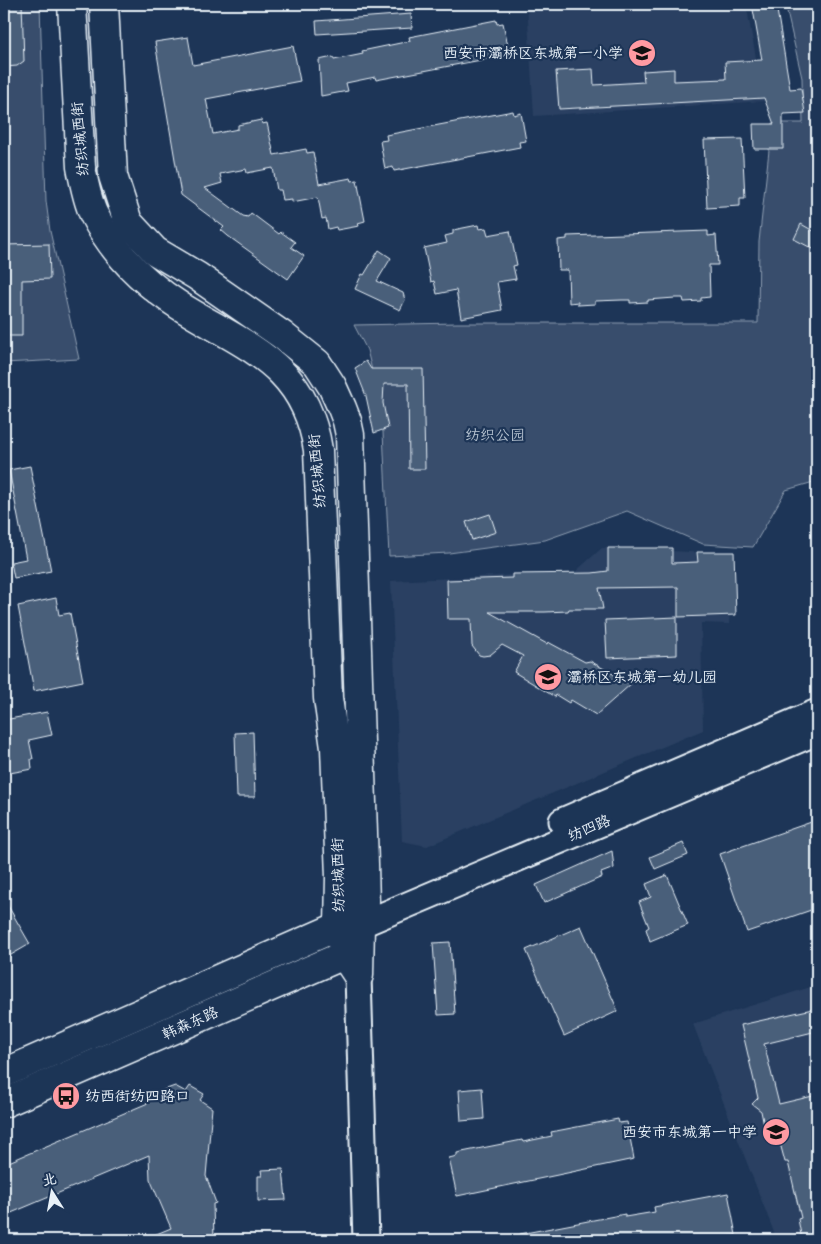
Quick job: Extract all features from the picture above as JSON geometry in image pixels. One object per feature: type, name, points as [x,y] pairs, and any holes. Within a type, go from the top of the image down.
[{"type":"main road","name":"纺织城西街","points":[[72,4],[81,167],[85,191],[94,215],[120,253],[135,271],[151,285],[180,306],[215,325],[261,355],[284,373],[299,393],[316,433],[328,698],[335,748],[340,877],[355,919]]},
{"type":"main road","name":"纺织城西街","points":[[104,4],[113,176],[128,222],[155,251],[198,276],[282,335],[317,363],[332,386],[347,421],[350,445],[355,919],[351,966]]},
{"type":"main road","name":"韩森东路","points":[[4,1073],[355,919]]},
{"type":"main road","name":"韩森东路","points":[[4,1103],[351,966]]},
{"type":"street","name":"纺四路","points":[[355,919],[817,712]]},
{"type":"street","name":"纺四路","points":[[355,919],[817,732]]},
{"type":"street","name":"纺织城西街","points":[[351,966],[366,1240]]},
{"type":"shaded area","name":"西安市灞桥区东城第一小学","points":[[527,4],[746,4],[764,101],[534,116]]},
{"type":"shaded area","name":"灞桥区东城第一幼儿园","points":[[602,548],[734,554],[729,624],[701,623],[703,730],[427,846],[402,841],[391,581],[575,572]]},
{"type":"shaded area","name":"西安市东城第一中学","points":[[817,985],[817,1240],[777,1240],[693,1024]]},
{"type":"green space","points":[[4,4],[40,4],[46,201],[50,231],[79,359],[4,363]]},
{"type":"green space","name":"纺织公园","points":[[808,4],[817,4],[817,481],[786,490],[753,547],[703,544],[627,511],[545,540],[449,553],[389,556],[383,432],[377,390],[367,350],[354,325],[758,323],[759,242],[772,123],[803,123],[802,78],[787,12]]},
{"type":"building","points":[[4,4],[22,4],[24,61],[17,66],[4,67]]},
{"type":"building","points":[[752,4],[776,4],[790,89],[801,88],[805,113],[783,114],[783,149],[754,149],[753,124],[774,124],[764,98],[559,109],[556,71],[593,69],[594,85],[644,82],[643,71],[674,69],[674,81],[726,79],[725,62],[762,60]]},
{"type":"building","points":[[411,14],[412,28],[317,34],[316,21]]},
{"type":"building","points":[[496,20],[497,24],[503,23],[509,51],[501,52],[502,56],[376,80],[375,77],[346,83],[348,91],[321,96],[319,60],[333,57],[334,60],[363,54],[362,51],[410,41],[409,37]]},
{"type":"building","points":[[188,37],[193,65],[293,46],[300,81],[206,99],[213,134],[238,129],[238,125],[261,120],[262,124],[267,123],[274,155],[306,149],[307,153],[313,152],[319,184],[351,178],[352,181],[357,180],[365,221],[358,223],[359,226],[337,230],[336,227],[328,229],[326,218],[322,219],[318,197],[292,202],[292,199],[283,200],[281,190],[277,190],[273,168],[247,173],[246,169],[220,174],[222,183],[205,188],[243,216],[248,217],[251,213],[279,234],[281,232],[295,242],[291,247],[304,256],[288,279],[228,236],[221,230],[224,227],[181,195],[155,42]]},
{"type":"building","points":[[513,111],[514,115],[521,113],[526,141],[519,142],[520,147],[394,171],[393,167],[385,169],[380,141],[387,140],[386,135]]},
{"type":"building","points":[[742,139],[745,198],[740,198],[740,206],[707,208],[704,140]]},
{"type":"building","points":[[801,224],[817,233],[817,251],[794,239]]},
{"type":"building","points":[[478,225],[479,229],[486,228],[488,235],[510,231],[517,265],[513,266],[516,279],[497,282],[502,310],[461,318],[456,290],[437,294],[434,281],[431,282],[424,248],[447,243],[445,236],[453,234],[453,230]]},
{"type":"building","points":[[708,231],[708,236],[716,235],[718,265],[709,265],[710,297],[701,298],[701,301],[684,302],[683,298],[675,298],[630,303],[630,300],[622,300],[595,301],[595,304],[578,305],[578,302],[569,303],[568,270],[559,270],[558,240],[567,239],[567,236]]},
{"type":"building","points":[[49,244],[50,279],[22,280],[22,336],[4,336],[4,245]]},
{"type":"building","points":[[379,250],[391,258],[377,281],[403,293],[405,300],[400,310],[355,289],[362,274],[364,275]]},
{"type":"building","points":[[366,361],[371,369],[423,369],[425,469],[409,469],[408,384],[384,384],[383,403],[388,428],[374,433],[366,396],[355,368]]},
{"type":"building","points":[[30,466],[51,571],[14,578],[11,562],[26,559],[9,470]]},
{"type":"building","points":[[490,514],[496,532],[472,540],[466,522]]},
{"type":"building","points":[[608,548],[672,548],[672,563],[698,562],[697,552],[734,552],[736,615],[678,617],[678,587],[599,588],[603,609],[489,612],[547,644],[548,642],[585,662],[590,661],[631,684],[596,715],[571,700],[569,703],[556,695],[555,697],[514,672],[523,656],[502,645],[490,655],[479,655],[472,646],[471,619],[448,619],[447,580],[512,578],[512,574],[608,571]]},
{"type":"building","points":[[56,598],[59,615],[70,613],[83,681],[34,691],[18,606]]},
{"type":"building","points":[[677,617],[677,655],[607,658],[605,620]]},
{"type":"building","points":[[47,712],[52,735],[29,740],[33,759],[31,759],[32,769],[4,774],[4,720]]},
{"type":"building","points":[[253,732],[255,797],[237,797],[235,733]]},
{"type":"building","points":[[817,820],[817,908],[747,932],[720,854]]},
{"type":"building","points":[[683,843],[688,855],[655,869],[650,857]]},
{"type":"building","points":[[612,851],[614,868],[601,873],[602,877],[544,903],[536,885]]},
{"type":"building","points":[[667,875],[688,925],[650,941],[646,929],[649,927],[639,902],[651,897],[646,884]]},
{"type":"building","points":[[4,899],[30,944],[4,959]]},
{"type":"building","points":[[581,926],[618,1011],[564,1036],[526,950]]},
{"type":"building","points":[[450,942],[455,1014],[438,1015],[433,943]]},
{"type":"building","points":[[817,1008],[817,1031],[764,1044],[779,1104],[817,1095],[817,1240],[802,1240],[798,1219],[801,1218],[788,1162],[785,1162],[776,1128],[765,1131],[761,1111],[752,1104],[758,1098],[741,1025]]},
{"type":"building","points":[[175,1086],[186,1092],[190,1086],[204,1094],[200,1100],[212,1108],[206,1176],[216,1203],[213,1204],[214,1240],[142,1240],[171,1228],[150,1179],[149,1155],[4,1216],[4,1164],[148,1103],[147,1096]]},
{"type":"building","points":[[482,1088],[484,1119],[461,1121],[459,1090]]},
{"type":"building","points":[[618,1119],[619,1123],[627,1122],[634,1159],[457,1196],[449,1158],[457,1156],[457,1153],[552,1136],[551,1132]]},
{"type":"building","points":[[283,1169],[286,1200],[258,1201],[258,1176],[262,1176],[261,1170]]},
{"type":"building","points":[[728,1193],[736,1235],[707,1240],[521,1240],[520,1234],[625,1214],[625,1217],[655,1212],[654,1207]]},
{"type":"place","name":"西安市灞桥区东城第一小学","points":[[642,53]]},
{"type":"place","name":"灞桥区东城第一幼儿园","points":[[548,677]]},
{"type":"place","name":"纺西街纺四路口","points":[[66,1096]]},
{"type":"place","name":"西安市东城第一中学","points":[[776,1132]]}]
